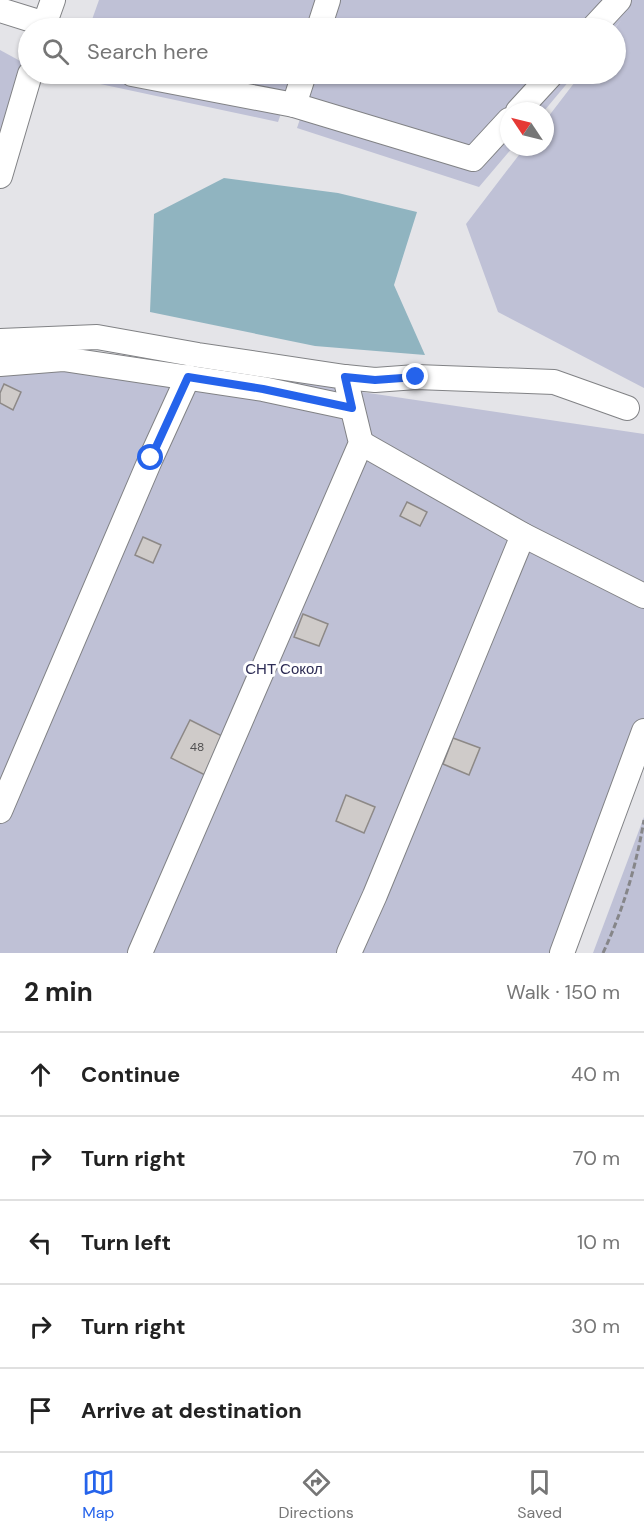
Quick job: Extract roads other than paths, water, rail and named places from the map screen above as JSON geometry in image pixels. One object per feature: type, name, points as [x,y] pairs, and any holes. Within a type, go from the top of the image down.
[{"type":"lane","points":[[46,18],[52,0]]},
{"type":"lane","points":[[322,18],[328,0]]},
{"type":"lane","points":[[602,18],[619,0]]},
{"type":"lane","points":[[0,9],[23,18]]},
{"type":"lane","points":[[0,176],[27,84]]},
{"type":"lane","points":[[184,84],[294,105],[473,159],[500,130]]},
{"type":"lane","points":[[294,105],[301,84]]},
{"type":"lane","points":[[526,102],[543,84]]},
{"type":"lane","points":[[0,341],[97,337],[375,380],[416,377],[554,382],[627,408]]},
{"type":"lane","points":[[0,364],[63,359],[287,393],[352,408]]},
{"type":"lane","points":[[0,811],[188,377]]},
{"type":"lane","points":[[140,953],[361,443],[345,377]]},
{"type":"lane","points":[[361,443],[523,534],[644,596]]},
{"type":"lane","points":[[349,953],[523,534]]},
{"type":"lane","points":[[562,953],[644,731]]},
{"type":"park label","name":"СНТ Сокол","points":[[284,669]]}]
